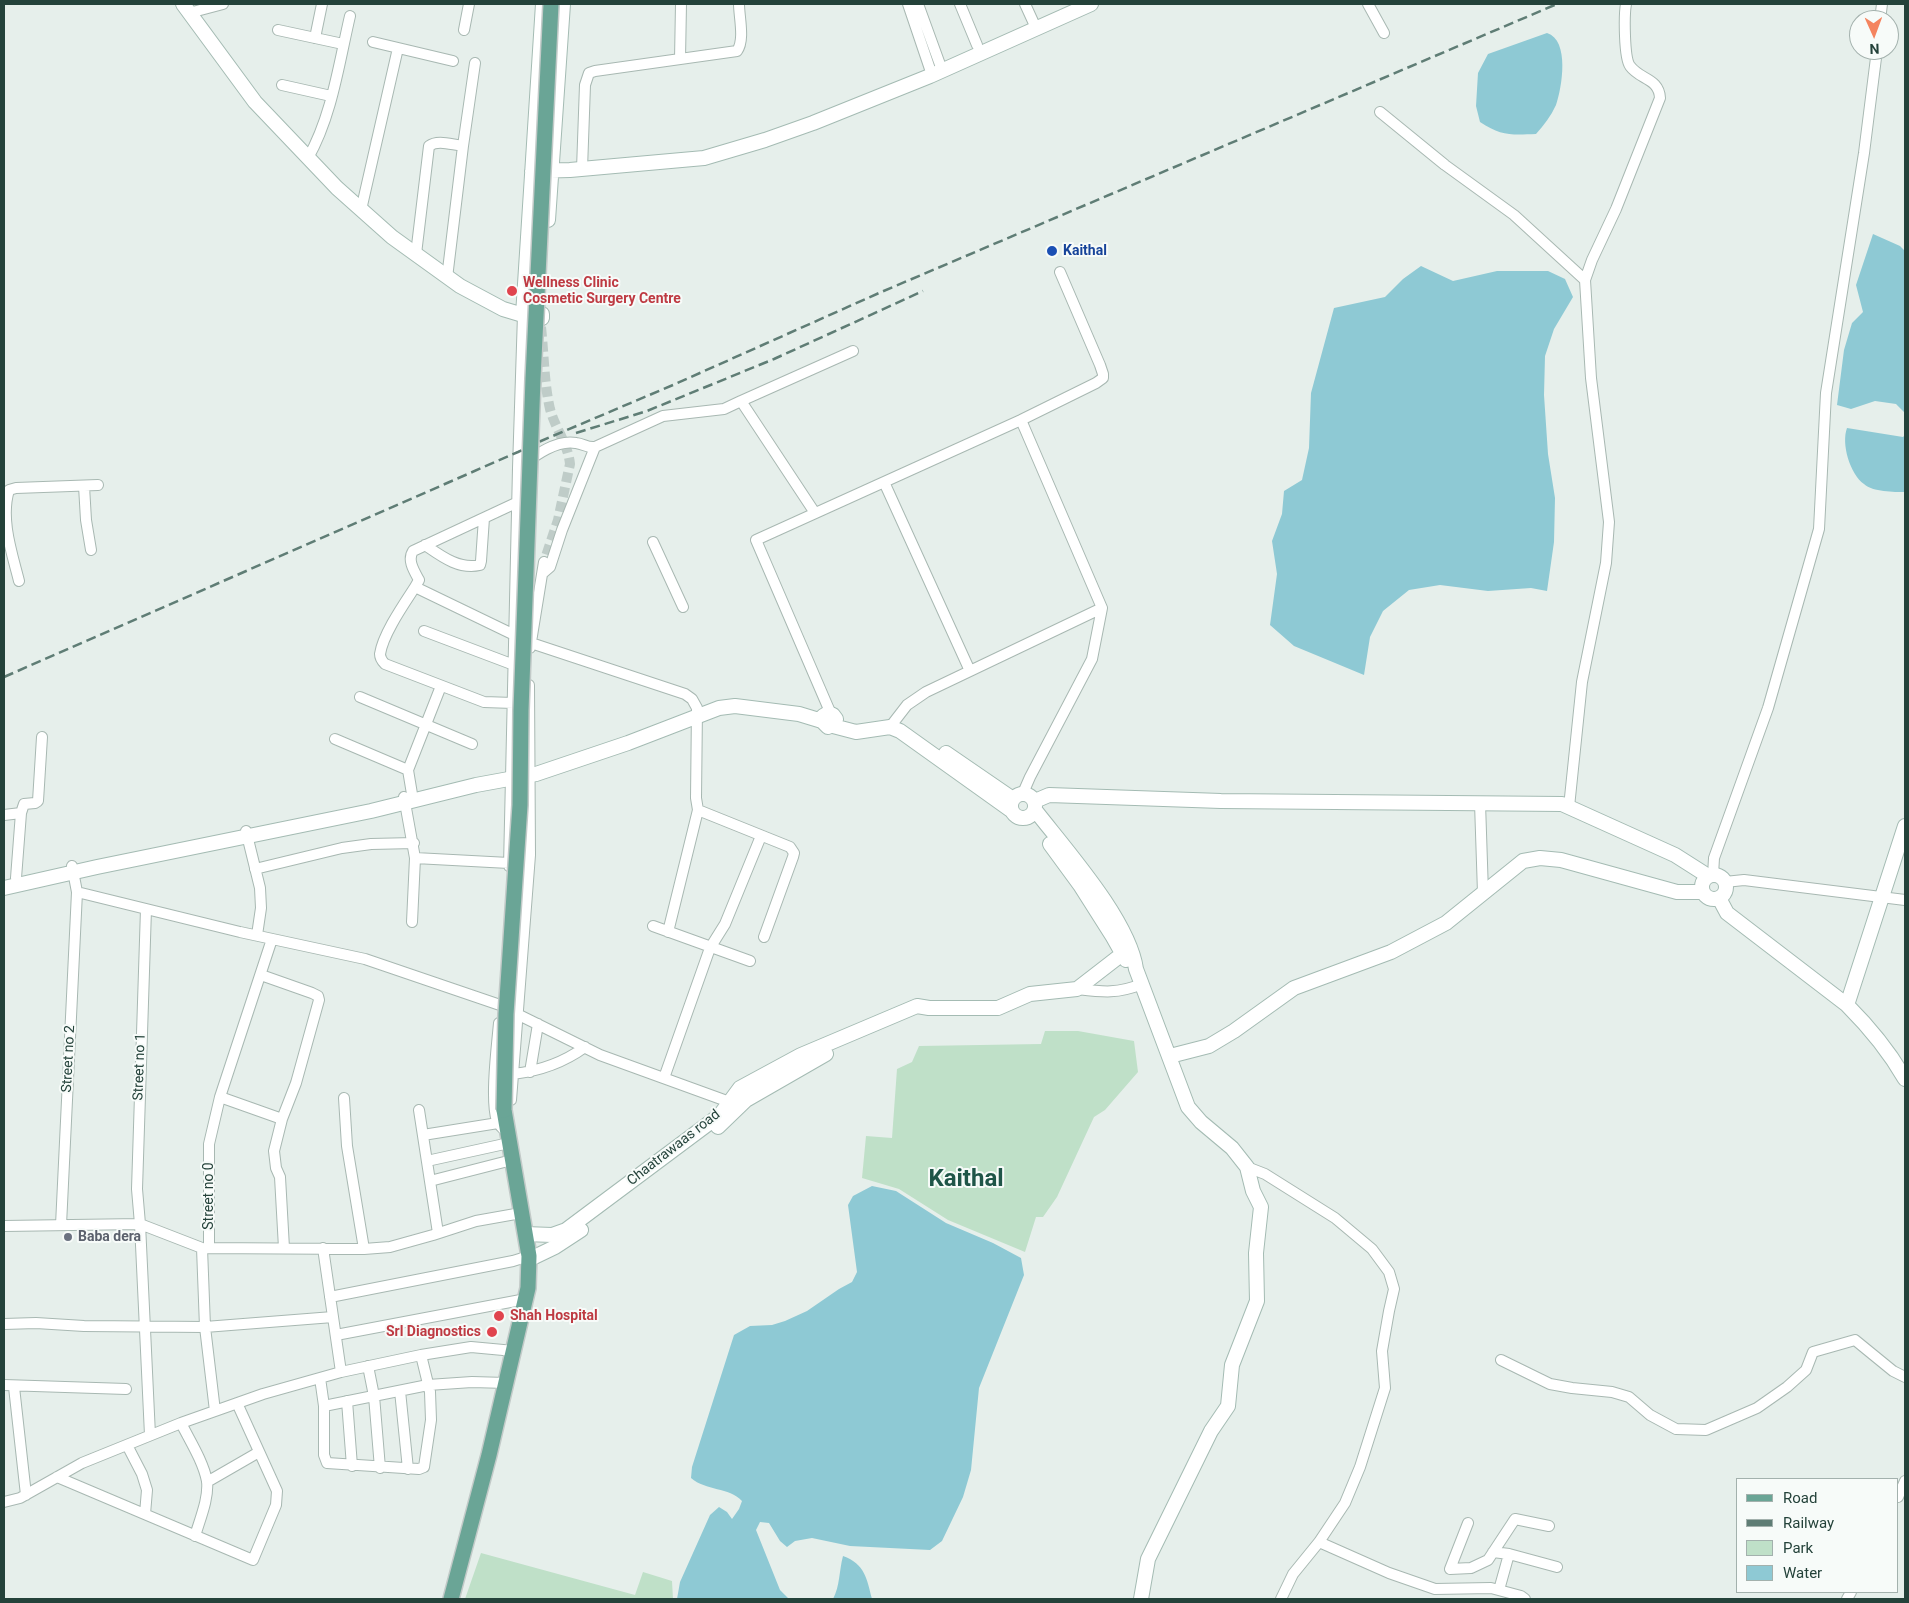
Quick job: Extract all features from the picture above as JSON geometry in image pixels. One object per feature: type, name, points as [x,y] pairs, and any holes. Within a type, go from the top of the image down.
[{"type":"main road","points":[[451,1599],[489,1455],[528,1288],[528,1258],[525,1234],[505,1127],[506,1014],[520,805],[521,710],[533,379],[552,4]]},
{"type":"main road","points":[[442,1599],[455,1580]]},
{"type":"street","points":[[186,8],[223,4]]},
{"type":"street","points":[[315,38],[322,4]]},
{"type":"street","points":[[464,30],[468,4]]},
{"type":"street","points":[[505,1127],[496,1114],[495,1074],[509,863],[523,315],[544,4]]},
{"type":"street","points":[[186,8],[255,102],[337,188],[361,210],[392,237],[447,278],[504,309],[542,322],[563,4]]},
{"type":"street","points":[[680,59],[681,4]]},
{"type":"street","points":[[582,165],[585,85],[589,73],[737,51],[740,48],[741,37],[739,4]]},
{"type":"street","points":[[908,4],[935,68]]},
{"type":"street","points":[[918,4],[935,68]]},
{"type":"street","points":[[960,4],[977,46]]},
{"type":"street","points":[[1025,4],[1034,25]]},
{"type":"street","points":[[532,168],[704,158],[765,140],[805,126],[1034,25],[1071,4]]},
{"type":"street","points":[[935,68],[977,46],[1091,4]]},
{"type":"street","points":[[1368,4],[1384,33]]},
{"type":"street","points":[[1569,807],[1582,682],[1606,563],[1609,522],[1592,378],[1585,280],[1592,260],[1616,209],[1660,98],[1659,88],[1640,76],[1630,67],[1626,59],[1624,13],[1626,4]]},
{"type":"street","points":[[308,158],[318,141],[350,16]]},
{"type":"street","points":[[278,30],[343,44]]},
{"type":"street","points":[[373,42],[453,61]]},
{"type":"street","points":[[361,210],[398,48]]},
{"type":"street","points":[[1715,878],[1714,858],[1768,708],[1819,529],[1826,393],[1864,153],[1876,60]]},
{"type":"street","points":[[447,278],[462,146],[474,63]]},
{"type":"street","points":[[282,85],[331,96]]},
{"type":"street","points":[[1380,112],[1445,165],[1514,215],[1585,280]]},
{"type":"street","points":[[416,254],[429,146],[440,143],[462,146]]},
{"type":"street","points":[[829,719],[756,540],[1021,420],[1103,378],[1100,365],[1060,272]]},
{"type":"street","points":[[518,468],[538,453],[559,445],[576,443],[588,448],[595,447],[663,416],[724,409],[853,351]]},
{"type":"street","points":[[741,401],[814,513]]},
{"type":"street","points":[[1021,420],[1102,608],[1092,659],[1030,777],[1025,805]]},
{"type":"street","points":[[542,573],[550,567],[562,530],[595,447]]},
{"type":"street","points":[[884,482],[970,671]]},
{"type":"street","points":[[19,581],[5,531],[5,502],[8,490],[16,488],[98,485]]},
{"type":"street","points":[[84,486],[90,550]]},
{"type":"street","points":[[513,703],[484,702],[385,664],[380,654],[399,610],[419,580],[411,564],[410,555],[413,550],[518,502]]},
{"type":"street","points":[[425,545],[454,563],[480,565],[482,561],[484,518]]},
{"type":"street","points":[[652,542],[683,607]]},
{"type":"street","points":[[427,1161],[505,1127],[512,1114],[513,1074],[530,855],[530,643],[544,562]]},
{"type":"street","points":[[414,587],[530,643],[685,694],[692,699],[697,712],[696,798],[698,810],[668,932]]},
{"type":"street","points":[[42,737],[38,801],[24,804],[10,880],[247,834],[512,775],[697,712],[718,708],[734,706],[829,719],[856,732],[892,724],[907,705],[926,692],[1102,608]]},
{"type":"street","points":[[424,630],[514,664]]},
{"type":"street","points":[[412,922],[416,858],[409,798],[408,770],[441,686]]},
{"type":"street","points":[[360,697],[425,726],[472,744]]},
{"type":"street","points":[[892,724],[900,731],[1025,805],[1110,909],[1126,951],[1124,959],[1136,969],[1188,1107],[1201,1122],[1232,1148],[1248,1167],[1253,1191],[1261,1207],[1256,1253],[1257,1301],[1232,1365],[1228,1406],[1211,1431],[1148,1559],[1141,1599]]},
{"type":"street","points":[[335,739],[408,770]]},
{"type":"street","points":[[1025,805],[1049,795],[1221,801],[1562,804],[1675,855],[1715,878],[1725,891],[1719,898],[1709,899],[1702,892],[1702,883],[1715,878],[1905,900]]},
{"type":"street","points":[[1480,803],[1483,893]]},
{"type":"street","points":[[698,810],[790,847],[794,853],[764,937]]},
{"type":"street","points":[[4,815],[21,813]]},
{"type":"street","points":[[1847,1005],[1905,826]]},
{"type":"street","points":[[247,834],[260,888],[261,908],[257,935]]},
{"type":"street","points":[[664,1078],[710,948],[725,924],[761,836]]},
{"type":"street","points":[[256,869],[342,848],[371,844],[414,844]]},
{"type":"street","points":[[416,858],[509,863]]},
{"type":"street","points":[[1170,1056],[1209,1046],[1234,1031],[1294,988],[1391,952],[1446,922],[1523,861],[1540,858],[1561,860],[1677,892],[1702,892]]},
{"type":"street","points":[[4,888],[73,869]]},
{"type":"street","name":"Street no 2","points":[[60,1225],[78,892],[73,869]]},
{"type":"street","points":[[78,892],[365,959],[500,1005]]},
{"type":"street","points":[[1719,898],[1727,912],[1847,1005],[1892,1056],[1905,1079]]},
{"type":"street","name":"Street no 1","points":[[146,909],[137,1139],[137,1189],[150,1435]]},
{"type":"street","points":[[653,926],[750,961]]},
{"type":"street","name":"Street no 0","points":[[215,1411],[205,1327],[209,1144],[220,1097],[272,938]]},
{"type":"street","points":[[1077,989],[1126,951]]},
{"type":"street","points":[[261,975],[312,993],[318,996],[319,1000],[296,1083],[282,1119],[274,1151],[280,1177],[284,1248]]},
{"type":"street","points":[[518,1015],[600,1055],[735,1104],[746,1100],[816,1058],[920,1015],[929,1008],[998,1008],[1030,994],[1077,989],[1107,993],[1125,991],[1142,984]]},
{"type":"street","points":[[530,1072],[538,1024]]},
{"type":"street","points":[[513,1074],[540,1070],[572,1057],[585,1047]]},
{"type":"street","points":[[220,1097],[282,1119]]},
{"type":"street","points":[[344,1098],[347,1146],[364,1249]]},
{"type":"street","points":[[330,1297],[528,1258],[573,1236],[692,1148],[727,1120],[735,1104]]},
{"type":"street","name":"Chaatrawaas road","points":[[525,1234],[552,1235],[566,1230],[735,1104]]},
{"type":"street","points":[[419,1110],[438,1233]]},
{"type":"street","points":[[423,1135],[505,1127]]},
{"type":"street","points":[[430,1181],[512,1160]]},
{"type":"street","points":[[1248,1167],[1266,1174],[1335,1218],[1372,1249],[1389,1272],[1394,1290],[1388,1311],[1382,1351],[1385,1388],[1360,1467],[1345,1504],[1319,1542],[1293,1574],[1281,1599]]},
{"type":"street","points":[[4,1226],[140,1224],[206,1248],[364,1249],[390,1247],[476,1220],[521,1213]]},
{"type":"street","points":[[323,1248],[341,1372]]},
{"type":"street","points":[[336,1335],[526,1299]]},
{"type":"street","points":[[4,1324],[205,1327],[333,1317]]},
{"type":"street","points":[[1502,1360],[1550,1384],[1612,1392],[1629,1397],[1650,1414],[1676,1429],[1706,1430],[1757,1408],[1787,1387],[1806,1370],[1813,1352],[1855,1340],[1893,1371],[1905,1377]]},
{"type":"street","points":[[4,1502],[26,1495],[82,1463],[150,1435],[236,1403],[320,1378],[368,1366],[471,1346],[514,1351]]},
{"type":"street","points":[[320,1378],[324,1406],[325,1460],[330,1465],[419,1469],[424,1467],[431,1420],[428,1385],[421,1355]]},
{"type":"street","points":[[368,1366],[374,1396],[380,1468]]},
{"type":"street","points":[[324,1406],[428,1385],[472,1382],[506,1384]]},
{"type":"street","points":[[26,1495],[9,1386],[126,1389]]},
{"type":"street","points":[[400,1391],[408,1468]]},
{"type":"street","points":[[347,1401],[352,1466]]},
{"type":"street","points":[[56,1477],[250,1560],[254,1559],[276,1505],[277,1491],[236,1403]]},
{"type":"street","points":[[181,1423],[207,1482],[206,1497],[196,1536]]},
{"type":"street","points":[[128,1445],[142,1474],[147,1490],[144,1514]]},
{"type":"street","points":[[207,1482],[259,1452]]},
{"type":"street","points":[[1899,1495],[1905,1481]]},
{"type":"street","points":[[1468,1523],[1450,1569],[1471,1568],[1488,1560],[1514,1519],[1549,1526]]},
{"type":"street","points":[[1319,1542],[1389,1573],[1435,1589],[1491,1588],[1521,1596],[1525,1599]]},
{"type":"street","points":[[1493,1552],[1509,1554],[1557,1567]]},
{"type":"street","points":[[1499,1590],[1509,1554]]},
{"type":"green space","points":[[1045,1031],[1078,1031],[1134,1041],[1138,1072],[1105,1110],[1094,1117],[1057,1197],[1043,1217],[1036,1217],[1025,1252],[948,1220],[899,1189],[862,1178],[866,1136],[892,1138],[897,1069],[912,1062],[919,1046],[1041,1044]]},
{"type":"green space","points":[[481,1553],[635,1595],[643,1572],[672,1581],[673,1599],[465,1599]]},
{"type":"water","points":[[1547,33],[1554,37],[1559,45],[1562,54],[1562,77],[1556,105],[1545,124],[1536,134],[1513,134],[1494,130],[1480,122],[1476,106],[1478,73],[1488,54]]},
{"type":"water","points":[[1873,234],[1900,246],[1905,251],[1905,413],[1896,404],[1875,401],[1851,409],[1837,405],[1844,350],[1852,323],[1863,312],[1856,285]]},
{"type":"water","points":[[1421,266],[1453,281],[1497,271],[1548,271],[1565,279],[1573,297],[1554,329],[1545,356],[1544,395],[1548,454],[1555,498],[1554,542],[1547,591],[1531,588],[1488,591],[1440,585],[1409,590],[1383,611],[1370,637],[1364,675],[1294,646],[1270,625],[1277,574],[1272,541],[1282,514],[1284,491],[1302,480],[1309,448],[1311,393],[1334,308],[1385,297],[1403,279]]},
{"type":"water","points":[[1847,428],[1903,437],[1905,435],[1905,492],[1873,489],[1859,479],[1851,466],[1846,450],[1845,435]]},
{"type":"water","points":[[872,1186],[896,1191],[946,1223],[993,1243],[1021,1258],[1024,1275],[979,1388],[971,1470],[963,1497],[942,1541],[930,1550],[850,1546],[812,1538],[795,1541],[787,1547],[780,1541],[769,1523],[760,1522],[756,1530],[780,1590],[789,1599],[677,1599],[680,1582],[710,1515],[719,1507],[727,1512],[732,1519],[742,1501],[731,1493],[703,1485],[691,1478],[692,1467],[734,1335],[750,1326],[772,1325],[785,1321],[807,1311],[852,1282],[857,1272],[848,1205],[853,1196]]},
{"type":"water","points":[[843,1556],[861,1568],[872,1599],[833,1599]]},
{"type":"tunnel","points":[[541,327],[545,379],[550,409],[567,450],[570,464],[558,520],[544,562]]},
{"type":"railway","points":[[4,677],[879,293],[1557,4]]},
{"type":"railway","points":[[576,433],[647,411],[774,359],[923,291]]},
{"type":"place","name":"Kaithal","points":[[1052,251]]},
{"type":"place","name":"Wellness Clinic Cosmetic Surgery Centre","points":[[512,291]]},
{"type":"place","name":"Baba dera","points":[[68,1237]]},
{"type":"place","name":"Shah Hospital","points":[[499,1316]]},
{"type":"place","name":"Srl Diagnostics","points":[[492,1332]]},
{"type":"district","name":"Kaithal","points":[[966,1180]]}]
